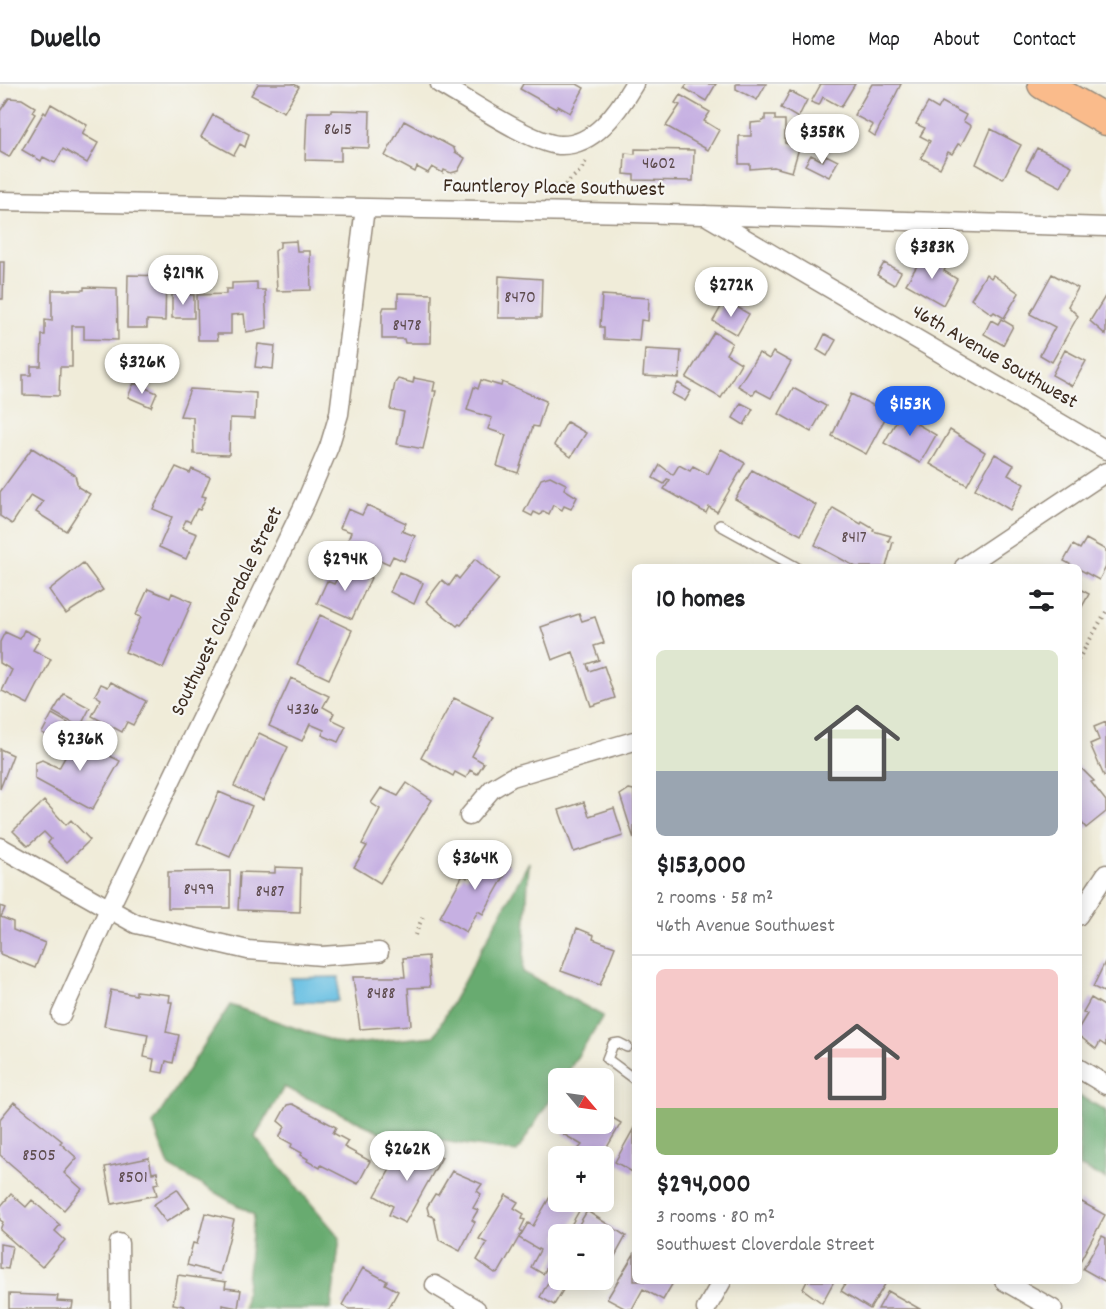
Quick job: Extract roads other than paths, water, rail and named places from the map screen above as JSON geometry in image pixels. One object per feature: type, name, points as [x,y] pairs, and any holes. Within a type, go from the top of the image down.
[{"type":"main road","points":[[1043,84],[1106,120]]},
{"type":"street","points":[[440,84],[539,140],[558,145],[576,142],[605,125],[623,103],[634,84]]},
{"type":"street","name":"Fauntleroy Place Southwest","points":[[0,201],[704,214],[1106,227]]},
{"type":"street","name":"Southwest Cloverdale Street","points":[[61,1015],[109,909],[306,501],[329,447],[339,414],[365,208]]},
{"type":"street","name":"46th Avenue Southwest","points":[[704,214],[1106,450]]},
{"type":"street","points":[[968,564],[1106,472]]},
{"type":"street","points":[[469,816],[492,789],[512,777],[632,742]]},
{"type":"street","points":[[0,847],[136,924],[248,950],[322,956],[380,952]]},
{"type":"street","points":[[1082,910],[1106,874]]},
{"type":"street","points":[[1082,1070],[1106,1084]]},
{"type":"street","points":[[119,1243],[120,1309]]},
{"type":"street","points":[[706,1309],[720,1284]]},
{"type":"street","points":[[1009,1284],[1053,1309]]},
{"type":"street","points":[[435,1285],[477,1309]]},
{"type":"lane","points":[[720,525],[791,564]]},
{"type":"lane","points":[[627,1047],[619,1043],[613,1044],[607,1059],[632,1077]]},
{"type":"water","points":[[339,977],[338,1001],[294,1002],[290,978]]}]
